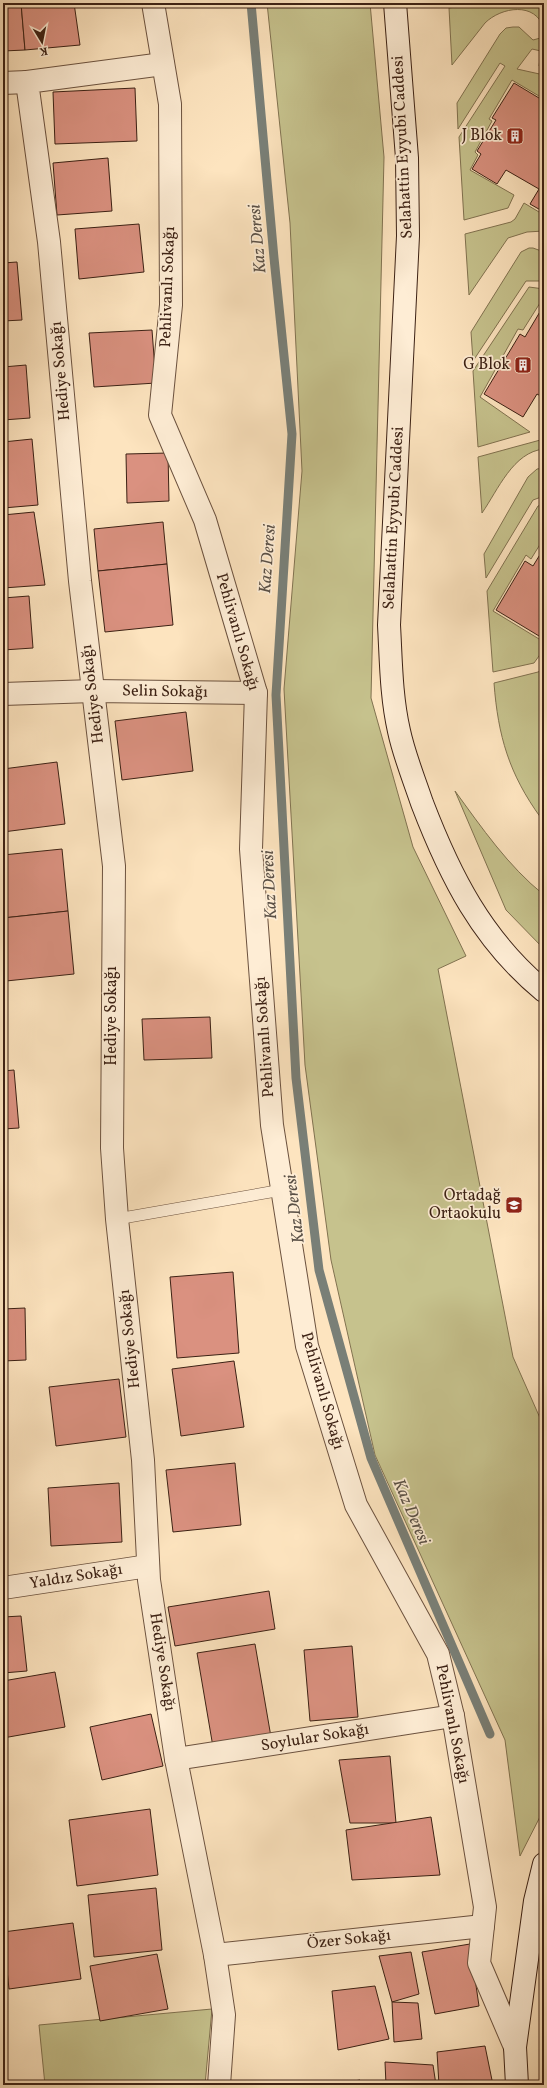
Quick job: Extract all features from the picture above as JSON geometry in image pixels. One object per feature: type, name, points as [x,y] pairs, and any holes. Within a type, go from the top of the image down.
[{"type":"street","name":"Pehlivanlı Sokağı","points":[[153,3],[170,104],[171,305],[160,415],[205,520],[256,693],[250,849],[272,1125],[307,1346],[356,1505],[438,1654],[453,1716],[485,1907],[479,1962],[515,2047]]},
{"type":"street","name":"Selahattin Eyyubi Caddesi","points":[[395,3],[407,158],[408,236],[389,625],[392,684],[399,731],[413,778],[433,831],[461,893],[491,937],[521,972],[544,991]]},
{"type":"street","points":[[3,83],[27,82],[163,64]]},
{"type":"street","name":"Hediye Sokağı","points":[[27,82],[49,242],[80,581],[114,866],[112,1148],[117,1219],[143,1460],[149,1580],[176,1759],[215,1954],[224,2015],[219,2085]]},
{"type":"street","name":"Selin Sokağı","points":[[3,694],[93,691],[256,693]]},
{"type":"street","name":"Yaldız Sokağı","points":[[3,1588],[148,1566]]},
{"type":"street","name":"Soylular Sokağı","points":[[176,1759],[453,1716]]},
{"type":"street","points":[[516,2085],[515,2047],[535,1901],[544,1864]]},
{"type":"street","name":"Özer Sokağı","points":[[215,1954],[483,1926]]},
{"type":"lane","points":[[117,1219],[282,1190]]},
{"type":"shaded area","points":[[267,3],[370,3],[384,157],[371,698],[413,847],[466,956],[438,969],[513,1357],[544,1427],[544,1809],[520,1856],[505,1740],[375,1455],[331,1260],[305,1065],[284,689],[302,471],[290,223]]},
{"type":"shaded area","points":[[482,3],[538,3],[544,7],[544,29],[540,20],[534,14],[526,11],[509,10],[500,13],[485,23],[452,65],[449,8]]},
{"type":"shaded area","points":[[519,27],[533,40],[544,37],[544,66],[539,66],[541,51],[532,49],[517,69],[544,75],[544,99],[512,80],[489,119],[492,121],[475,152],[478,155],[470,170],[514,195],[508,208],[464,220],[459,137],[505,66],[500,63],[458,129],[457,103],[500,34],[506,28]]},
{"type":"shaded area","points":[[524,203],[544,215],[544,231],[527,232],[508,238],[469,295],[465,234],[511,222],[515,219]]},
{"type":"shaded area","points":[[529,248],[544,252],[544,281],[526,281],[473,361],[471,332],[521,252]]},
{"type":"shaded area","points":[[529,287],[544,289],[544,306],[540,303],[523,330],[518,329],[480,397],[530,432],[478,447],[473,371]]},
{"type":"shaded area","points":[[544,439],[544,449],[523,457],[515,465],[500,483],[482,513],[478,457]]},
{"type":"shaded area","points":[[544,468],[544,496],[533,500],[486,578],[484,554],[528,477],[537,469]]},
{"type":"shaded area","points":[[544,504],[544,538],[531,559],[526,555],[493,611],[544,642],[544,649],[534,663],[493,672],[487,591],[538,506]]},
{"type":"shaded area","points":[[544,669],[544,813],[541,818],[521,786],[507,754],[502,737],[494,683],[538,672]]},
{"type":"shaded area","points":[[455,791],[507,859],[544,895],[544,949],[506,910]]},
{"type":"shaded area","points":[[212,2009],[205,2085],[45,2085],[39,2025]]},
{"type":"building","points":[[3,3],[21,3],[25,50],[3,51]]},
{"type":"building","points":[[21,3],[74,3],[80,45],[25,50]]},
{"type":"building","name":"J Blok","points":[[514,83],[544,101],[544,212],[530,204],[539,189],[506,170],[497,184],[472,169],[481,154],[477,151],[496,120],[492,118]]},
{"type":"building","points":[[135,88],[137,141],[55,144],[53,92]]},
{"type":"building","points":[[108,158],[112,211],[57,215],[53,163]]},
{"type":"building","points":[[139,224],[144,272],[79,279],[75,229]]},
{"type":"building","points":[[17,262],[22,320],[3,321],[3,263]]},
{"type":"building","name":"G Blok","points":[[541,310],[544,312],[544,398],[537,394],[523,417],[484,394],[520,334],[525,337]]},
{"type":"building","points":[[152,330],[156,383],[94,387],[89,333]]},
{"type":"building","points":[[26,365],[30,418],[3,420],[3,367]]},
{"type":"building","points":[[32,439],[38,505],[3,508],[3,442]]},
{"type":"building","points":[[168,453],[169,501],[127,503],[126,454]]},
{"type":"building","points":[[34,512],[45,585],[3,588],[3,515]]},
{"type":"building","points":[[163,522],[167,564],[98,571],[94,529]]},
{"type":"building","points":[[544,548],[544,639],[496,610],[525,561],[533,566]]},
{"type":"building","points":[[167,564],[173,625],[105,632],[98,571]]},
{"type":"building","points":[[29,596],[33,648],[3,650],[3,598]]},
{"type":"building","points":[[186,712],[193,771],[122,780],[115,721]]},
{"type":"building","points":[[57,762],[65,824],[3,832],[3,769]]},
{"type":"building","points":[[62,849],[68,911],[3,918],[3,855]]},
{"type":"building","points":[[68,911],[74,974],[6,981],[3,949],[3,918]]},
{"type":"building","points":[[210,1017],[212,1058],[144,1060],[142,1019]]},
{"type":"building","points":[[14,1070],[19,1128],[3,1129],[3,1071]]},
{"type":"building","points":[[233,1272],[239,1353],[177,1358],[170,1277]]},
{"type":"building","points":[[25,1308],[26,1360],[3,1361],[3,1309]]},
{"type":"building","points":[[234,1361],[244,1427],[181,1436],[172,1369]]},
{"type":"building","points":[[119,1379],[126,1437],[56,1446],[49,1387]]},
{"type":"building","points":[[235,1463],[241,1525],[173,1532],[166,1470]]},
{"type":"building","points":[[119,1483],[122,1542],[51,1546],[48,1488]]},
{"type":"building","points":[[269,1591],[275,1629],[175,1646],[168,1607]]},
{"type":"building","points":[[21,1616],[27,1671],[3,1673],[3,1617]]},
{"type":"building","points":[[255,1644],[271,1737],[213,1747],[197,1653]]},
{"type":"building","points":[[352,1646],[358,1717],[310,1721],[304,1650]]},
{"type":"building","points":[[55,1672],[65,1727],[3,1738],[3,1681]]},
{"type":"building","points":[[151,1714],[163,1766],[102,1780],[90,1727]]},
{"type":"building","points":[[390,1756],[396,1823],[350,1823],[339,1760]]},
{"type":"building","points":[[150,1809],[158,1875],[77,1886],[69,1820]]},
{"type":"building","points":[[431,1817],[440,1875],[352,1880],[346,1830]]},
{"type":"building","points":[[156,1888],[162,1950],[94,1957],[88,1895]]},
{"type":"building","points":[[73,1923],[81,1979],[9,1989],[3,1932]]},
{"type":"building","points":[[470,1944],[479,2006],[435,2014],[422,1952]]},
{"type":"building","points":[[411,1952],[419,1994],[392,2002],[379,1956]]},
{"type":"building","points":[[157,1954],[168,2009],[100,2021],[90,1966]]},
{"type":"building","points":[[375,1986],[389,2039],[338,2050],[332,1991]]},
{"type":"building","points":[[392,2002],[418,2003],[422,2039],[394,2042]]},
{"type":"building","points":[[485,2046],[493,2085],[439,2085],[437,2052]]},
{"type":"building","points":[[385,2062],[433,2065],[436,2085],[386,2085]]},
{"type":"building","points":[[360,2080],[361,2085],[329,2085]]},
{"type":"waterway","name":"Kaz Deresi","points":[[251,3],[274,258],[292,434],[276,695],[296,1078],[319,1270],[371,1458],[490,1734]]},
{"type":"place","name":"J Blok","points":[[515,136]]},
{"type":"place","name":"G Blok","points":[[523,365]]},
{"type":"place","name":"Ortadağ Ortaokulu","points":[[514,1205]]}]
